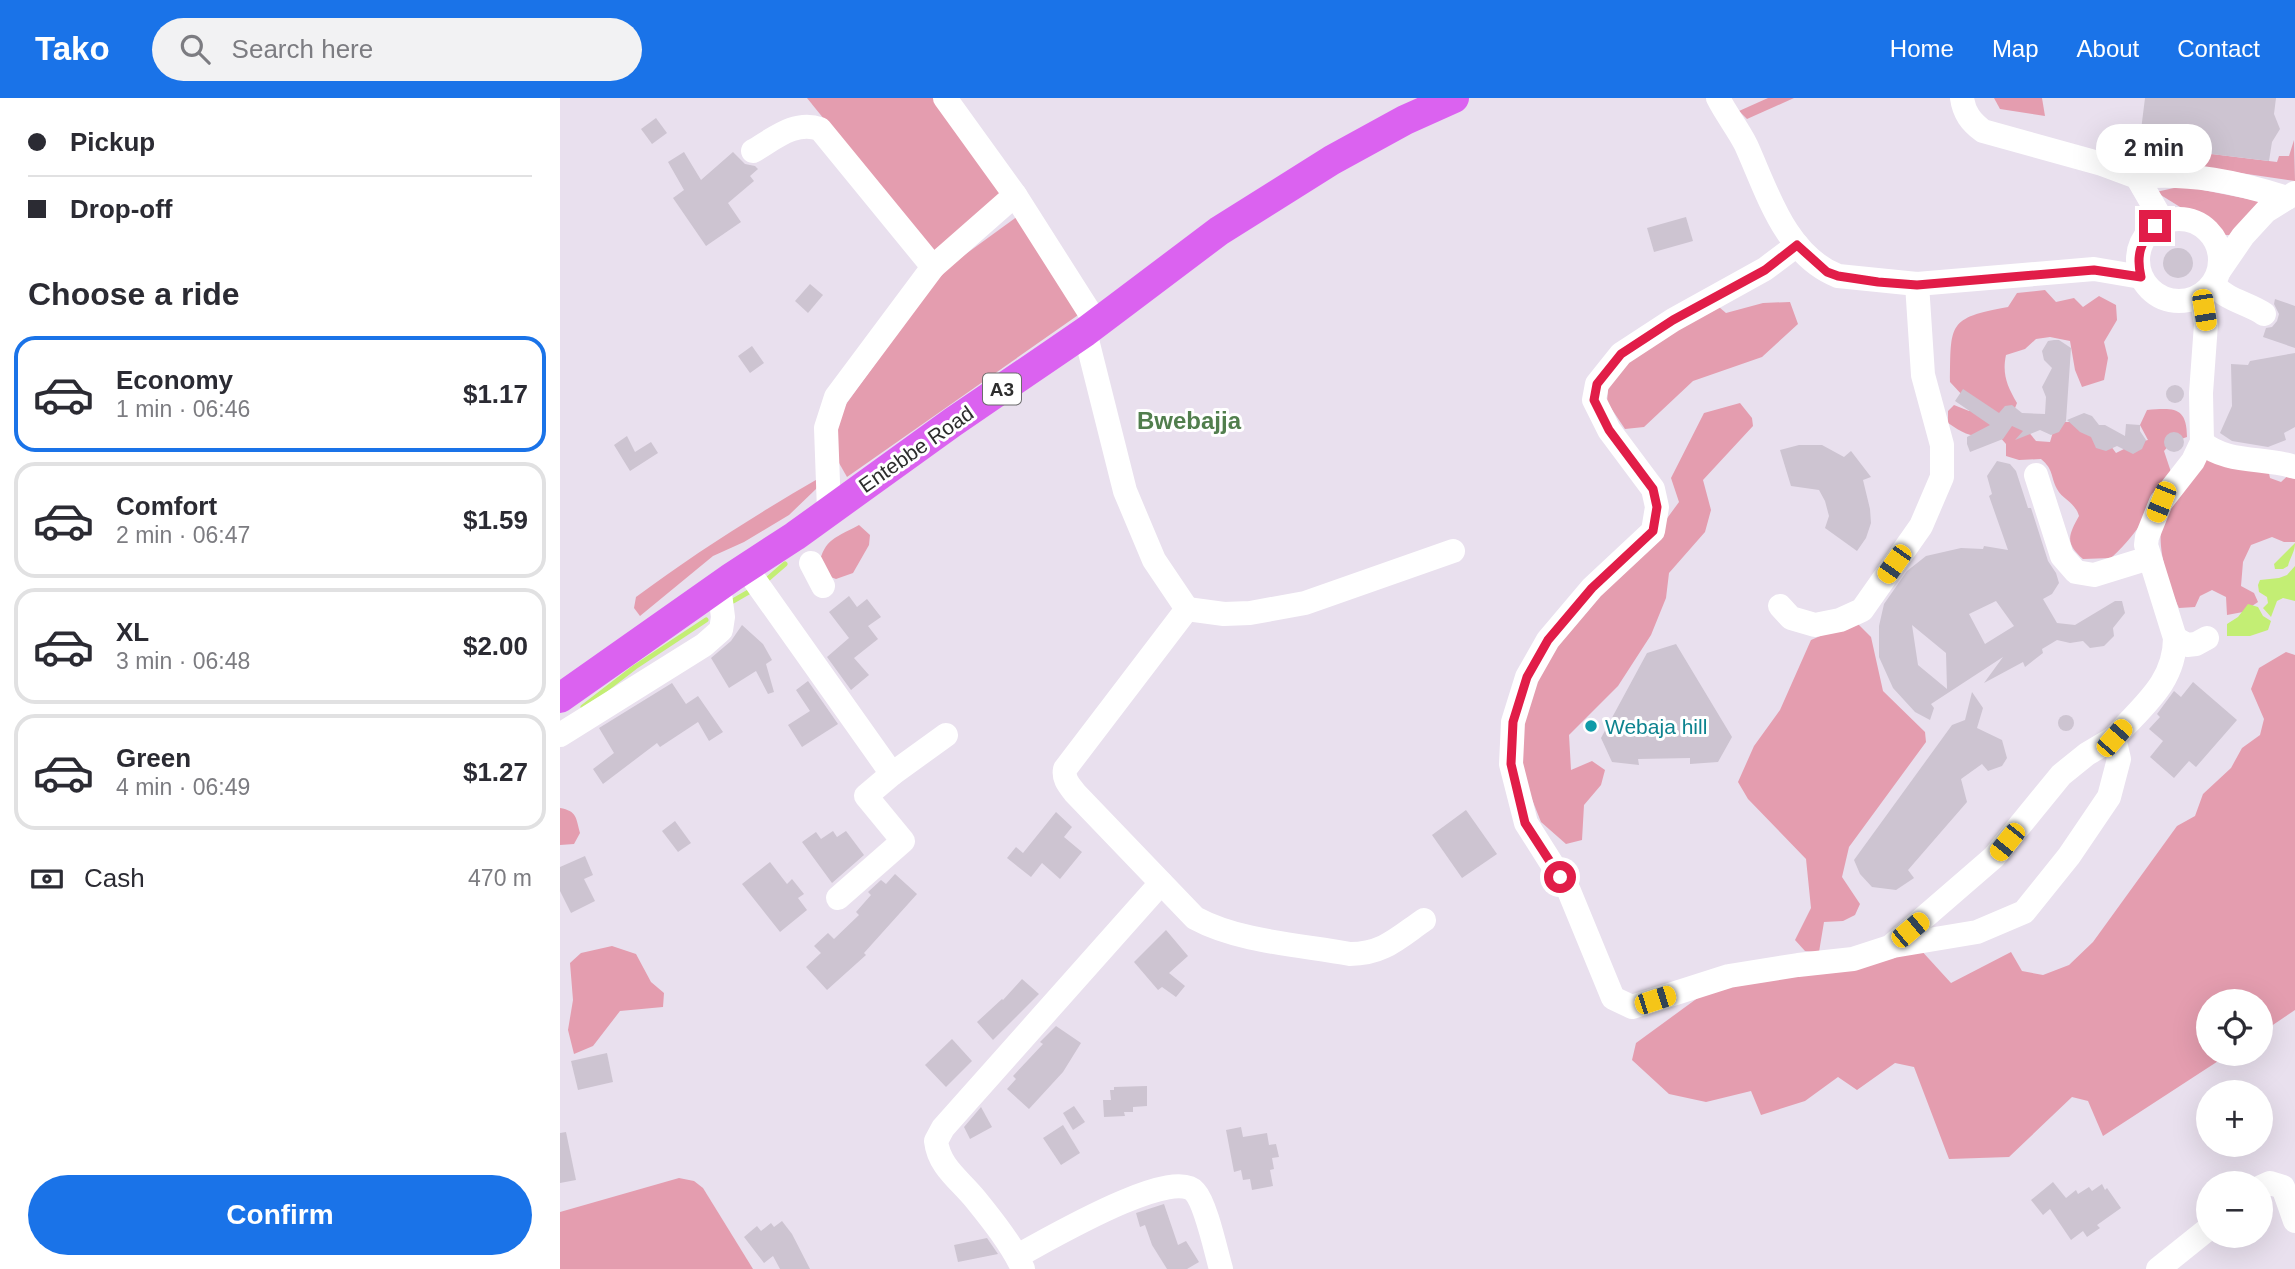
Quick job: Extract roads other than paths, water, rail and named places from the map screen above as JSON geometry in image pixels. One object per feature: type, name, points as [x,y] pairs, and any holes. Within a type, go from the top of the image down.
[{"type":"main road","name":"Entebbe Road","points":[[560,698],[1091,328],[1219,231],[1342,154],[1405,120],[1454,98]]},
{"type":"street","points":[[945,98],[1015,195],[1091,328],[1125,491],[1154,560],[1187,609],[1224,614],[1250,613],[1306,603],[1453,551]]},
{"type":"street","points":[[1718,98],[1745,143],[1773,209],[1797,245],[1827,272],[1838,276],[1917,285],[2094,270],[2141,277]]},
{"type":"street","points":[[1962,98],[1963,107],[1972,123],[1983,131],[2102,164],[2137,177],[2205,177],[2291,196]]},
{"type":"street","points":[[753,151],[794,128],[803,126],[820,129],[933,267]]},
{"type":"street","points":[[2137,177],[2163,222]]},
{"type":"street","points":[[829,510],[825,446],[832,405],[933,267],[1015,195]]},
{"type":"street","points":[[1890,947],[1994,858],[2061,775],[2087,754],[2114,738],[2155,694],[2171,669],[2175,638],[2146,545],[2161,502],[2193,461],[2202,442],[2201,393],[2206,324],[2211,283],[2221,255],[2216,240],[2206,228],[2186,220],[2163,222],[2145,236],[2139,249],[2141,277],[2149,289],[2160,298],[2174,302],[2188,301],[2211,283],[2243,236],[2266,211],[2291,196]]},
{"type":"street","points":[[1797,245],[1765,270],[1673,320],[1621,354],[1597,384],[1594,400],[1609,430],[1653,489],[1657,507],[1653,531],[1592,588],[1548,640],[1527,677],[1513,722],[1511,764],[1525,823],[1569,891],[1613,998],[1632,1007],[1729,976],[1853,959],[1890,947],[1978,932],[2024,912],[2069,856],[2109,797],[2119,759],[2114,738]]},
{"type":"street","points":[[2211,283],[2220,293],[2264,314]]},
{"type":"street","points":[[1780,606],[1791,618],[1815,625],[1840,620],[1862,610],[1921,526],[1942,477],[1942,445],[1923,375],[1917,285]]},
{"type":"street","points":[[2202,442],[2212,450],[2246,459],[2278,461],[2295,467]]},
{"type":"street","points":[[2036,474],[2062,556],[2076,572],[2094,575],[2149,558]]},
{"type":"street","points":[[811,563],[823,586]]},
{"type":"street","points":[[746,568],[892,774]]},
{"type":"street","points":[[560,735],[704,645],[721,630],[723,617],[719,586]]},
{"type":"street","points":[[1187,609],[1065,769],[1064,775],[1075,793],[1195,918],[1210,926],[1246,936],[1350,954],[1378,951],[1424,920]]},
{"type":"street","points":[[2175,638],[2187,645],[2207,638]]},
{"type":"street","points":[[838,898],[903,841],[866,796],[946,735]]},
{"type":"street","points":[[1161,883],[943,1128],[936,1141],[942,1162],[976,1200],[1020,1263],[1112,1205],[1176,1185],[1195,1191],[1201,1202],[1221,1269]]},
{"type":"street","points":[[2273,1184],[2283,1187],[2295,1221]]},
{"type":"street","points":[[2158,1269],[2196,1238]]},
{"type":"waterway","points":[[763,583],[785,564]]},
{"type":"waterway","points":[[733,601],[752,590]]},
{"type":"waterway","points":[[583,707],[635,667],[706,620]]},
{"type":"place","name":"Webaja hill","points":[[1591,726]]},
{"type":"district","name":"Bwebajja","points":[[1189,420]]}]
